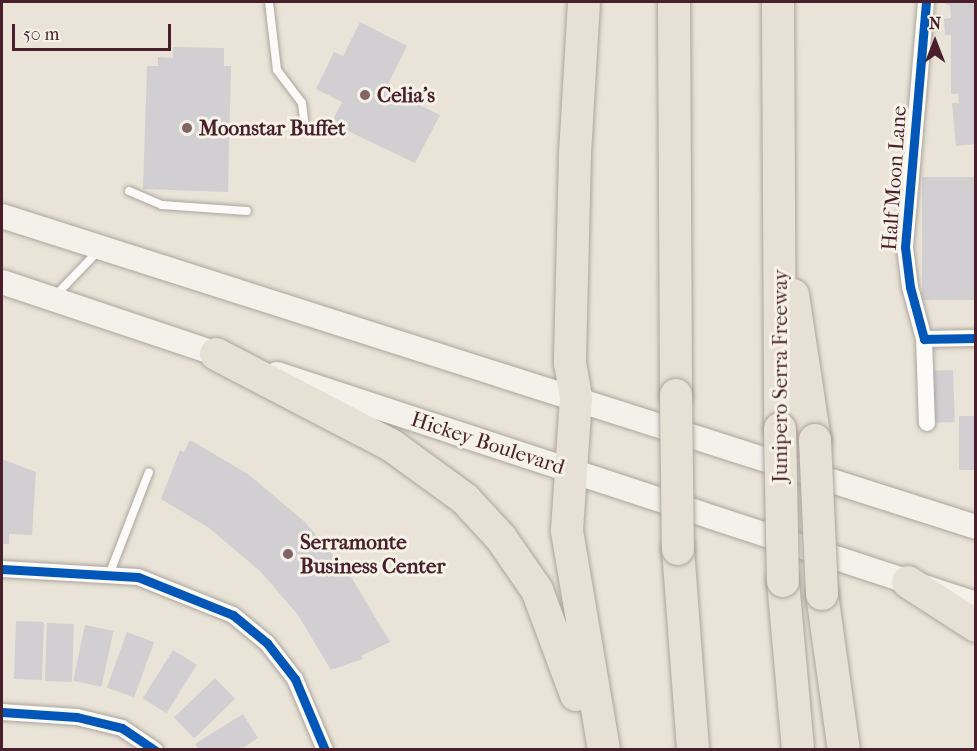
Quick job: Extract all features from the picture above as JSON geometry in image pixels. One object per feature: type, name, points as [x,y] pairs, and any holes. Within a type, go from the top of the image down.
[{"type":"highway","points":[[584,2],[574,165],[570,363],[576,398],[568,543],[604,750]]},
{"type":"highway","points":[[674,2],[678,549],[693,750]]},
{"type":"highway","name":"Junipero Serra Freeway","points":[[778,2],[783,581],[798,750]]},
{"type":"highway","points":[[779,228],[815,440],[822,594],[844,750]]},
{"type":"highway","points":[[216,354],[391,445],[477,511],[511,550],[543,603],[596,750]]},
{"type":"highway","points":[[908,582],[975,626]]},
{"type":"main road","points":[[2,216],[975,527]]},
{"type":"main road","name":"Hickey Boulevard","points":[[2,282],[975,604]]},
{"type":"street","name":"Half Moon Lane","points":[[926,2],[905,247],[924,339],[927,423]]},
{"type":"street","points":[[924,339],[975,338]]},
{"type":"street","points":[[2,569],[109,575],[188,593],[233,615],[267,643],[295,679],[326,750]]},
{"type":"street","points":[[2,712],[76,717],[122,728],[155,750]]},
{"type":"lane","points":[[269,2],[276,70],[302,103],[305,128]]},
{"type":"lane","points":[[129,190],[162,205],[248,211]]},
{"type":"lane","points":[[51,300],[100,249]]},
{"type":"lane","points":[[109,575],[149,472]]},
{"type":"building","points":[[942,2],[976,2],[976,144],[956,146],[952,103],[959,103],[958,94],[951,94],[951,35],[945,35],[944,19],[951,18],[950,6]]},
{"type":"building","name":"Celia's","points":[[360,22],[407,46],[386,88],[440,115],[415,163],[331,123],[342,102],[316,89],[334,52],[343,56]]},
{"type":"building","name":"Moonstar Buffet","points":[[173,47],[224,48],[224,66],[231,66],[228,192],[143,189],[147,66],[158,66],[158,57],[173,58]]},
{"type":"building","points":[[922,177],[976,177],[976,300],[922,300]]},
{"type":"building","points":[[953,370],[955,422],[933,423],[931,371]]},
{"type":"building","points":[[959,416],[976,416],[976,470],[959,470]]},
{"type":"building","name":"Serramonte Business Center","points":[[190,440],[248,474],[305,522],[350,575],[390,642],[361,656],[363,659],[331,670],[298,615],[261,572],[209,528],[161,499],[180,450],[184,452]]},
{"type":"building","points":[[2,459],[36,472],[32,535],[9,534],[9,544],[2,544]]},
{"type":"building","points":[[16,621],[44,622],[42,680],[14,679]]},
{"type":"building","points":[[47,623],[74,624],[72,682],[45,681]]},
{"type":"building","points":[[85,625],[113,631],[102,687],[73,681]]},
{"type":"building","points":[[127,632],[154,642],[134,697],[107,687]]},
{"type":"building","points":[[173,650],[197,665],[167,713],[143,698]]},
{"type":"building","points":[[215,678],[235,699],[194,738],[174,718]]},
{"type":"building","points":[[243,714],[258,738],[240,750],[199,750],[195,744]]},
{"type":"cycle path","points":[[926,2],[905,247],[910,287],[924,339],[976,338]]},
{"type":"cycle path","points":[[2,569],[138,577],[233,615],[267,643],[295,679],[325,750]]},
{"type":"cycle path","points":[[2,712],[77,717],[122,728],[155,750]]},
{"type":"place","name":"Celia's","points":[[365,95]]},
{"type":"place","name":"Moonstar Buffet","points":[[187,128]]},
{"type":"place","name":"Serramonte Business Center","points":[[288,554]]}]
